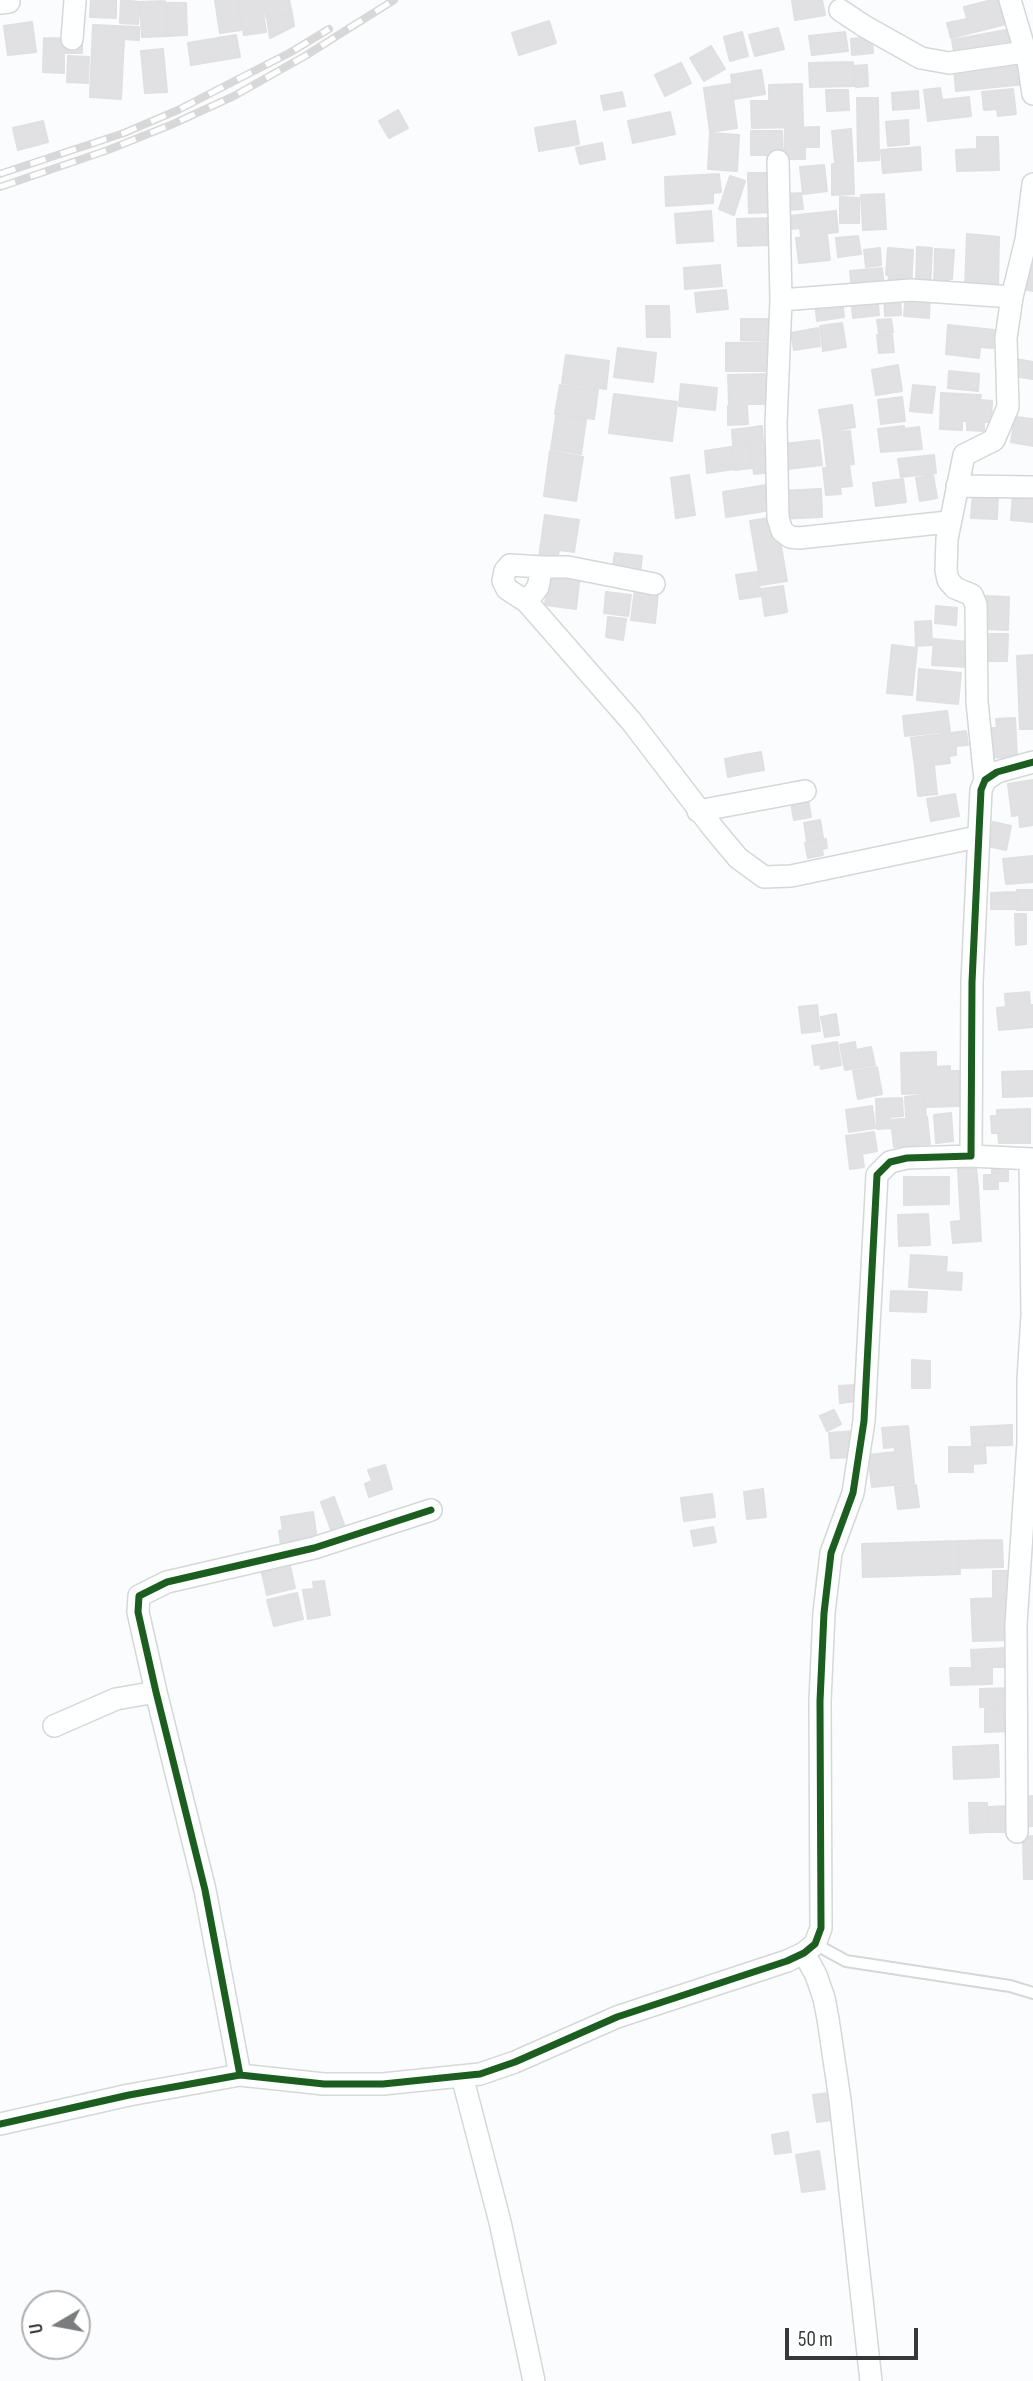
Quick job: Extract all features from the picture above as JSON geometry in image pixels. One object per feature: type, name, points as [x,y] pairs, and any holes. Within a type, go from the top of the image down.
[{"type":"street","points":[[72,39],[75,0]]},
{"type":"street","points":[[1010,0],[1033,94]]},
{"type":"street","points":[[840,10],[921,58],[949,63],[1024,52]]},
{"type":"street","points":[[778,162],[781,300],[776,424],[778,518],[782,531],[790,537],[799,538],[948,523]]},
{"type":"street","points":[[971,1156],[972,982],[977,836],[981,790],[985,780],[977,702],[976,605],[972,595],[955,588],[948,580],[948,523],[964,455],[994,440],[1008,407],[1005,358],[1012,298],[1026,240],[1033,184]]},
{"type":"street","points":[[781,300],[911,290],[1012,298]]},
{"type":"street","points":[[957,486],[1033,487]]},
{"type":"street","points":[[653,584],[568,567],[515,564],[505,571],[503,582],[507,589],[527,602],[631,722],[698,811],[738,858],[764,877],[791,876],[977,836]]},
{"type":"street","points":[[527,602],[538,587],[542,566]]},
{"type":"street","points":[[985,780],[997,772],[1033,762]]},
{"type":"street","points":[[698,811],[805,791]]},
{"type":"street","points":[[0,2124],[129,2095],[240,2075],[324,2084],[383,2084],[497,2070],[617,2017],[787,1961],[809,1949],[821,1928],[820,1701],[824,1613],[831,1553],[853,1493],[864,1421],[877,1175],[890,1162],[907,1158],[971,1156],[1031,1159],[1032,1315],[1028,1442],[1016,1624],[1017,1832]]},
{"type":"street","points":[[240,2075],[205,1890],[138,1612],[139,1596],[167,1582],[314,1548],[431,1510]]},
{"type":"street","points":[[54,1726],[116,1699],[156,1692]]},
{"type":"street","points":[[809,1949],[828,2019],[840,2100],[871,2381]]},
{"type":"street","points":[[462,2076],[500,2222],[534,2381]]},
{"type":"lane","points":[[809,1949],[846,1961],[1010,1986],[1033,1993]]},
{"type":"building","points":[[91,0],[116,0],[116,18],[90,17]]},
{"type":"building","points":[[121,0],[140,2],[138,24],[120,23]]},
{"type":"building","points":[[215,0],[237,0],[241,30],[220,33]]},
{"type":"building","points":[[238,0],[261,0],[266,32],[244,35]]},
{"type":"building","points":[[263,0],[289,0],[292,13],[266,17]]},
{"type":"building","points":[[792,0],[822,0],[825,15],[795,20]]},
{"type":"building","points":[[1000,0],[1006,24],[951,38],[947,23],[967,19],[964,7]]},
{"type":"building","points":[[165,1],[167,36],[142,37],[140,2]]},
{"type":"building","points":[[167,3],[186,3],[187,35],[168,36]]},
{"type":"building","points":[[292,14],[294,26],[270,38],[267,18]]},
{"type":"building","points":[[549,21],[556,43],[519,55],[512,33]]},
{"type":"building","points":[[32,22],[36,52],[8,55],[4,26]]},
{"type":"building","points":[[93,25],[139,27],[139,40],[124,39],[121,99],[90,97]]},
{"type":"building","points":[[778,28],[784,49],[755,56],[749,35]]},
{"type":"building","points":[[1011,29],[1013,46],[955,57],[952,40]]},
{"type":"building","points":[[742,32],[748,56],[730,61],[724,37]]},
{"type":"building","points":[[845,32],[848,51],[812,55],[809,36]]},
{"type":"building","points":[[236,35],[240,57],[191,65],[188,43]]},
{"type":"building","points":[[872,37],[873,53],[852,55],[851,39]]},
{"type":"building","points":[[44,38],[82,39],[82,53],[64,53],[64,73],[43,72]]},
{"type":"building","points":[[711,46],[725,69],[704,81],[690,58]]},
{"type":"building","points":[[163,49],[167,92],[145,93],[141,51]]},
{"type":"building","points":[[68,56],[89,57],[88,83],[67,82]]},
{"type":"building","points":[[853,62],[854,86],[810,87],[809,63]]},
{"type":"building","points":[[681,63],[691,83],[665,96],[655,75]]},
{"type":"building","points":[[1024,64],[1026,84],[956,91],[954,69]]},
{"type":"building","points":[[867,65],[868,86],[856,87],[854,66]]},
{"type":"building","points":[[761,70],[765,94],[734,99],[731,75]]},
{"type":"building","points":[[731,84],[737,128],[710,132],[704,88]]},
{"type":"building","points":[[802,84],[803,127],[752,128],[751,101],[769,101],[769,85]]},
{"type":"building","points":[[940,88],[942,100],[969,97],[971,116],[928,121],[924,90]]},
{"type":"building","points":[[1013,89],[1016,114],[998,116],[997,109],[984,110],[982,92]]},
{"type":"building","points":[[826,90],[848,90],[849,110],[827,111]]},
{"type":"building","points":[[918,91],[919,108],[893,110],[892,93]]},
{"type":"building","points":[[622,92],[625,106],[604,110],[601,96]]},
{"type":"building","points":[[857,98],[878,98],[879,160],[858,161]]},
{"type":"building","points":[[398,110],[408,128],[389,138],[379,121]]},
{"type":"building","points":[[670,112],[675,134],[633,143],[628,121]]},
{"type":"building","points":[[908,120],[909,144],[888,146],[886,122]]},
{"type":"building","points":[[43,121],[48,142],[18,150],[13,128]]},
{"type":"building","points":[[575,121],[579,144],[539,151],[535,128]]},
{"type":"building","points":[[819,127],[819,147],[805,147],[805,159],[784,159],[785,128]]},
{"type":"building","points":[[851,129],[853,162],[835,163],[832,131]]},
{"type":"building","points":[[751,131],[782,131],[782,155],[751,155]]},
{"type":"building","points":[[710,133],[739,135],[737,171],[708,169]]},
{"type":"building","points":[[977,137],[998,137],[999,170],[957,171],[956,150],[977,149]]},
{"type":"building","points":[[602,143],[605,159],[580,164],[576,148]]},
{"type":"building","points":[[920,147],[921,170],[883,173],[881,150]]},
{"type":"building","points":[[832,164],[853,164],[854,194],[832,195]]},
{"type":"building","points":[[824,165],[827,191],[803,194],[800,167]]},
{"type":"building","points":[[748,173],[773,173],[774,212],[749,213]]},
{"type":"building","points":[[719,174],[721,192],[713,193],[713,203],[666,206],[665,177]]},
{"type":"building","points":[[730,176],[745,181],[734,215],[719,209]]},
{"type":"building","points":[[801,193],[803,209],[785,210],[784,194]]},
{"type":"building","points":[[884,194],[886,229],[863,230],[861,195]]},
{"type":"building","points":[[840,197],[859,198],[859,223],[840,223]]},
{"type":"building","points":[[711,211],[713,241],[677,243],[675,214]]},
{"type":"building","points":[[836,211],[838,232],[801,236],[800,228],[790,229],[789,216]]},
{"type":"building","points":[[772,218],[773,245],[738,246],[737,219]]},
{"type":"building","points":[[827,234],[830,260],[799,263],[796,238]]},
{"type":"building","points":[[967,234],[999,237],[998,290],[965,287]]},
{"type":"building","points":[[858,236],[861,254],[838,257],[836,238]]},
{"type":"building","points":[[917,247],[932,248],[930,287],[916,286]]},
{"type":"building","points":[[880,248],[881,265],[866,267],[864,250]]},
{"type":"building","points":[[888,248],[913,250],[911,288],[888,286]]},
{"type":"building","points":[[935,249],[954,250],[952,279],[949,279],[948,286],[934,285]]},
{"type":"building","points":[[1029,263],[1033,264],[1033,291],[1024,289]]},
{"type":"building","points":[[720,265],[722,286],[685,289],[684,268]]},
{"type":"building","points":[[882,268],[884,288],[852,291],[850,271]]},
{"type":"building","points":[[726,290],[728,309],[697,312],[695,293]]},
{"type":"building","points":[[906,292],[930,294],[929,318],[904,316]]},
{"type":"building","points":[[884,293],[900,293],[901,315],[885,316]]},
{"type":"building","points":[[877,294],[879,315],[853,318],[851,297]]},
{"type":"building","points":[[842,298],[844,317],[817,321],[815,302]]},
{"type":"building","points":[[646,306],[669,306],[670,337],[647,337]]},
{"type":"building","points":[[741,319],[769,319],[769,340],[741,340]]},
{"type":"building","points":[[891,319],[893,332],[879,333],[877,320]]},
{"type":"building","points":[[842,323],[846,347],[823,351],[820,326]]},
{"type":"building","points":[[948,325],[994,330],[993,348],[980,347],[979,358],[946,354]]},
{"type":"building","points":[[818,328],[820,346],[794,350],[791,333]]},
{"type":"building","points":[[892,334],[894,352],[879,353],[877,335]]},
{"type":"building","points":[[772,342],[772,371],[726,371],[726,343]]},
{"type":"building","points":[[618,348],[656,353],[653,382],[614,377]]},
{"type":"building","points":[[566,355],[609,361],[606,389],[562,383]]},
{"type":"building","points":[[1016,359],[1033,362],[1033,379],[1013,376]]},
{"type":"building","points":[[898,365],[902,391],[876,395],[872,370]]},
{"type":"building","points":[[949,371],[979,374],[978,391],[948,388]]},
{"type":"building","points":[[771,374],[771,404],[729,404],[728,375]]},
{"type":"building","points":[[681,384],[717,388],[715,410],[679,406]]},
{"type":"building","points":[[560,385],[598,390],[594,419],[555,414]]},
{"type":"building","points":[[913,385],[935,387],[932,413],[910,411]]},
{"type":"building","points":[[941,393],[981,395],[980,400],[992,401],[991,422],[984,422],[984,431],[967,430],[967,421],[962,421],[962,430],[940,429]]},
{"type":"building","points":[[614,394],[677,402],[672,441],[609,433]]},
{"type":"building","points":[[902,397],[905,421],[881,424],[878,400]]},
{"type":"building","points":[[852,405],[855,427],[823,433],[819,410]]},
{"type":"building","points":[[728,406],[747,406],[748,424],[728,425]]},
{"type":"building","points":[[556,416],[586,420],[581,454],[551,449]]},
{"type":"building","points":[[1015,417],[1033,419],[1033,446],[1011,442]]},
{"type":"building","points":[[762,426],[763,441],[733,445],[732,430]]},
{"type":"building","points":[[904,426],[904,429],[919,427],[922,449],[881,452],[878,429]]},
{"type":"building","points":[[850,431],[854,464],[827,468],[823,434]]},
{"type":"building","points":[[819,440],[822,465],[787,469],[784,444]]},
{"type":"building","points":[[769,442],[773,472],[754,474],[751,444]]},
{"type":"building","points":[[749,444],[752,468],[735,470],[732,447]]},
{"type":"building","points":[[731,447],[734,469],[707,473],[705,451]]},
{"type":"building","points":[[550,451],[583,457],[576,501],[544,496]]},
{"type":"building","points":[[934,455],[936,473],[901,477],[898,459]]},
{"type":"building","points":[[849,465],[852,486],[840,487],[841,494],[826,495],[823,468]]},
{"type":"building","points":[[689,475],[695,515],[676,518],[671,478]]},
{"type":"building","points":[[933,475],[937,498],[920,501],[916,478]]},
{"type":"building","points":[[903,479],[906,502],[876,506],[873,483]]},
{"type":"building","points":[[767,485],[771,510],[726,517],[723,492]]},
{"type":"building","points":[[821,489],[822,517],[779,519],[778,491]]},
{"type":"building","points":[[973,492],[998,493],[997,519],[971,518]]},
{"type":"building","points":[[1013,494],[1033,495],[1033,522],[1011,520]]},
{"type":"building","points":[[545,515],[579,520],[574,552],[559,550],[557,559],[539,557]]},
{"type":"building","points":[[776,517],[787,581],[761,585],[750,521]]},
{"type":"building","points":[[615,553],[642,556],[640,575],[612,571]]},
{"type":"building","points":[[549,571],[580,575],[576,609],[545,605]]},
{"type":"building","points":[[757,572],[761,596],[740,599],[736,575]]},
{"type":"building","points":[[783,586],[787,612],[765,616],[761,589]]},
{"type":"building","points":[[635,590],[658,593],[655,623],[631,620]]},
{"type":"building","points":[[606,592],[631,595],[628,616],[604,613]]},
{"type":"building","points":[[983,596],[1009,597],[1008,630],[983,629]]},
{"type":"building","points":[[936,606],[957,608],[956,625],[935,623]]},
{"type":"building","points":[[608,617],[626,619],[623,640],[606,637]]},
{"type":"building","points":[[931,621],[932,645],[916,646],[915,622]]},
{"type":"building","points":[[983,634],[1008,634],[1007,661],[982,661]]},
{"type":"building","points":[[934,639],[969,642],[967,667],[932,665]]},
{"type":"building","points":[[892,645],[917,648],[912,695],[887,693]]},
{"type":"building","points":[[1033,655],[1033,729],[1020,729],[1017,656]]},
{"type":"building","points":[[919,669],[961,673],[958,704],[917,700]]},
{"type":"building","points":[[947,711],[950,731],[905,736],[903,716]]},
{"type":"building","points":[[1015,718],[1017,758],[985,757],[984,728],[997,728],[996,719]]},
{"type":"building","points":[[966,731],[968,745],[956,746],[956,755],[949,756],[950,763],[915,767],[911,738]]},
{"type":"building","points":[[761,752],[764,770],[747,773],[744,755]]},
{"type":"building","points":[[744,755],[747,773],[728,777],[725,759]]},
{"type":"building","points":[[934,765],[937,794],[918,796],[915,767]]},
{"type":"building","points":[[1033,780],[1033,825],[1020,827],[1019,815],[1012,816],[1008,784]]},
{"type":"building","points":[[955,794],[959,816],[931,821],[927,799]]},
{"type":"building","points":[[808,800],[811,817],[794,820],[791,803]]},
{"type":"building","points":[[820,820],[823,838],[807,841],[804,823]]},
{"type":"building","points":[[993,822],[1011,826],[1006,850],[988,846]]},
{"type":"building","points":[[826,839],[827,848],[822,849],[823,855],[808,858],[805,843]]},
{"type":"building","points":[[1033,856],[1033,882],[1006,884],[1003,859]]},
{"type":"building","points":[[1017,890],[1033,890],[1033,910],[1017,910]]},
{"type":"building","points":[[1015,892],[1016,909],[991,909],[991,893]]},
{"type":"building","points":[[1015,914],[1026,914],[1026,944],[1016,945]]},
{"type":"building","points":[[1029,992],[1030,1005],[1033,1005],[1033,1027],[999,1030],[997,1008],[1006,1007],[1005,994]]},
{"type":"building","points":[[817,1005],[820,1031],[802,1033],[799,1007]]},
{"type":"building","points":[[836,1014],[839,1035],[825,1037],[821,1017]]},
{"type":"building","points":[[837,1042],[841,1065],[821,1069],[820,1064],[815,1065],[812,1046]]},
{"type":"building","points":[[855,1042],[856,1050],[871,1047],[875,1065],[845,1070],[840,1045]]},
{"type":"building","points":[[936,1052],[936,1067],[950,1066],[950,1071],[959,1071],[960,1106],[926,1107],[925,1093],[902,1094],[901,1053]]},
{"type":"building","points":[[877,1067],[882,1094],[858,1099],[853,1071]]},
{"type":"building","points":[[1033,1071],[1033,1096],[1003,1097],[1002,1072]]},
{"type":"building","points":[[924,1095],[926,1116],[906,1117],[905,1097]]},
{"type":"building","points":[[902,1098],[903,1116],[890,1117],[891,1128],[877,1129],[876,1099]]},
{"type":"building","points":[[872,1106],[875,1128],[849,1132],[846,1110]]},
{"type":"building","points":[[1030,1109],[1030,1143],[999,1143],[998,1133],[992,1133],[991,1116],[997,1116],[997,1110]]},
{"type":"building","points":[[951,1113],[953,1141],[936,1143],[934,1115]]},
{"type":"building","points":[[927,1117],[930,1144],[894,1147],[891,1120]]},
{"type":"building","points":[[874,1132],[877,1151],[862,1154],[864,1167],[850,1169],[846,1136]]},
{"type":"building","points":[[992,1166],[1008,1166],[1008,1181],[998,1181],[998,1189],[984,1189],[984,1175],[992,1175]]},
{"type":"building","points":[[976,1167],[978,1187],[959,1188],[958,1168]]},
{"type":"building","points":[[904,1177],[949,1177],[949,1204],[904,1205]]},
{"type":"building","points":[[978,1187],[981,1241],[953,1243],[951,1222],[961,1221],[959,1188]]},
{"type":"building","points":[[928,1214],[930,1245],[899,1246],[898,1215]]},
{"type":"building","points":[[911,1255],[947,1257],[946,1272],[962,1273],[961,1290],[909,1287]]},
{"type":"building","points":[[891,1291],[927,1292],[926,1312],[890,1311]]},
{"type":"building","points":[[912,1360],[930,1361],[930,1388],[912,1388]]},
{"type":"building","points":[[856,1385],[857,1401],[840,1403],[839,1386]]},
{"type":"building","points":[[834,1410],[841,1424],[827,1431],[820,1416]]},
{"type":"building","points":[[1012,1425],[1012,1445],[972,1446],[971,1427]]},
{"type":"building","points":[[908,1426],[914,1483],[872,1487],[868,1455],[895,1452],[895,1447],[884,1448],[882,1428]]},
{"type":"building","points":[[857,1431],[859,1457],[831,1458],[829,1433]]},
{"type":"building","points":[[949,1447],[985,1447],[986,1463],[973,1464],[973,1472],[949,1472]]},
{"type":"building","points":[[385,1465],[392,1489],[369,1497],[365,1484],[372,1481],[368,1470]]},
{"type":"building","points":[[916,1485],[919,1507],[898,1509],[895,1487]]},
{"type":"building","points":[[763,1489],[766,1517],[747,1519],[744,1492]]},
{"type":"building","points":[[712,1494],[715,1517],[684,1521],[681,1498]]},
{"type":"building","points":[[334,1497],[347,1533],[334,1538],[321,1502]]},
{"type":"building","points":[[313,1512],[317,1540],[281,1545],[281,1517]]},
{"type":"building","points":[[713,1527],[716,1542],[694,1546],[691,1531]]},
{"type":"building","points":[[1002,1540],[1003,1567],[959,1568],[958,1541]]},
{"type":"building","points":[[958,1541],[960,1574],[863,1577],[862,1544]]},
{"type":"building","points":[[289,1562],[295,1588],[267,1595],[261,1569]]},
{"type":"building","points":[[993,1571],[1010,1571],[1011,1598],[993,1598]]},
{"type":"building","points":[[324,1581],[330,1615],[308,1619],[303,1590],[314,1589],[313,1582]]},
{"type":"building","points":[[297,1593],[303,1619],[274,1626],[267,1600]]},
{"type":"building","points":[[1007,1598],[1008,1640],[973,1641],[971,1599]]},
{"type":"building","points":[[1007,1648],[1007,1667],[972,1667],[971,1650]]},
{"type":"building","points":[[992,1667],[992,1684],[951,1685],[950,1668]]},
{"type":"building","points":[[1012,1688],[1013,1706],[980,1707],[980,1689]]},
{"type":"building","points":[[1011,1708],[1011,1731],[985,1732],[985,1709]]},
{"type":"building","points":[[998,1745],[999,1777],[954,1779],[953,1747]]},
{"type":"building","points":[[1033,1796],[1033,1826],[1026,1826],[1025,1797]]},
{"type":"building","points":[[969,1803],[987,1803],[988,1832],[970,1833]]},
{"type":"building","points":[[1011,1806],[1012,1832],[988,1832],[987,1807]]},
{"type":"building","points":[[1033,1836],[1033,1879],[1024,1879],[1023,1837]]},
{"type":"building","points":[[828,2093],[832,2120],[817,2122],[813,2095]]},
{"type":"building","points":[[788,2132],[791,2152],[775,2154],[772,2135]]},
{"type":"building","points":[[819,2151],[825,2189],[802,2192],[796,2155]]},
{"type":"railway","points":[[0,187],[108,150],[234,96],[305,56],[394,0]]},
{"type":"railway","points":[[0,174],[124,133],[178,110],[291,52],[329,29]]},
{"type":"cycle path","points":[[0,2124],[129,2095],[240,2075],[324,2084],[383,2084],[480,2074],[515,2062],[617,2017],[787,1961],[815,1944],[821,1928],[820,1701],[824,1613],[831,1553],[853,1493],[864,1421],[877,1175],[890,1162],[907,1158],[971,1156],[972,982],[981,790],[985,780],[997,772],[1033,762]]},
{"type":"cycle path","points":[[240,2075],[205,1890],[138,1612],[139,1596],[167,1582],[314,1548],[431,1510]]}]
